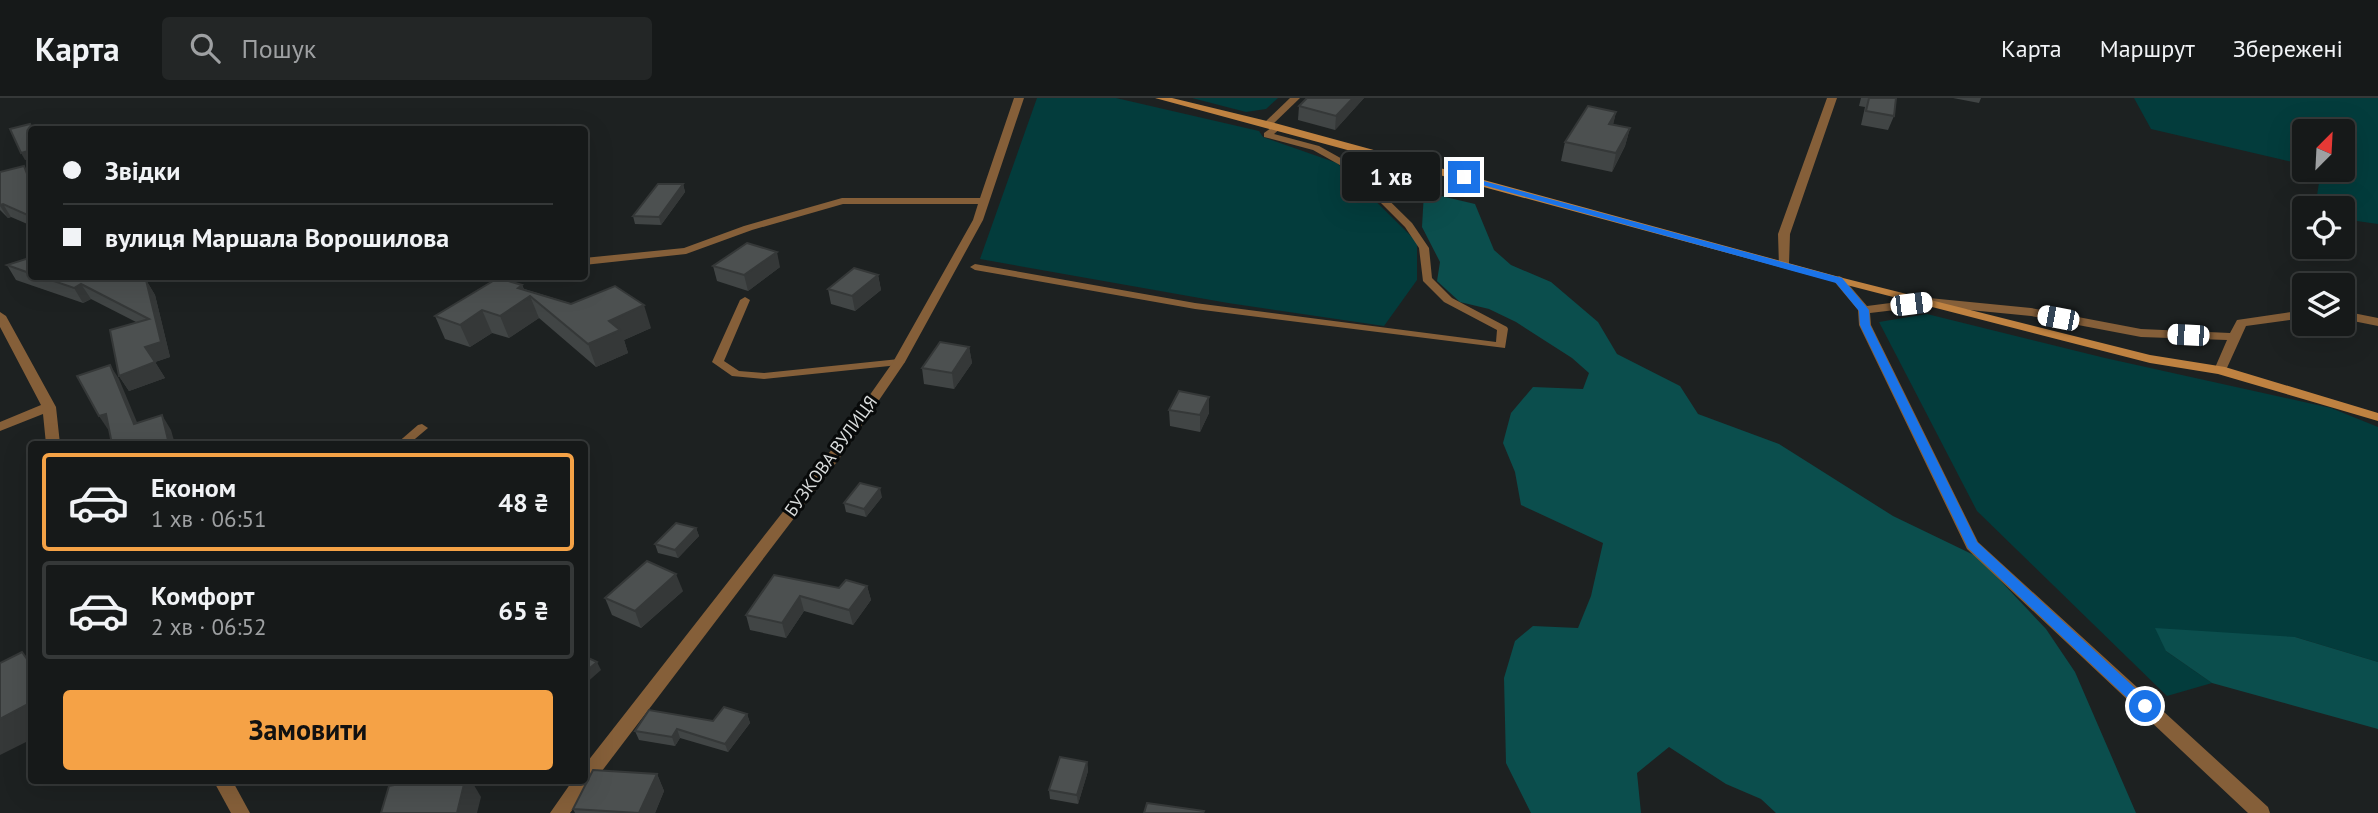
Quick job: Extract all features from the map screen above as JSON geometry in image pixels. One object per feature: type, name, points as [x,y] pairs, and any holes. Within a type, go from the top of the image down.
[{"type":"street","name":"БУЗКОВА ВУЛИЦЯ","points":[[588,775],[834,456],[899,362],[978,220],[1019,98]]},
{"type":"street","points":[[1160,98],[1273,125],[1839,281],[2150,359],[2221,370],[2378,417]]},
{"type":"street","points":[[1273,125],[1295,98]]},
{"type":"street","points":[[1783,264],[1784,234],[1832,98]]},
{"type":"street","points":[[588,262],[686,251],[748,228],[842,201],[985,201]]},
{"type":"street","points":[[1839,281],[1864,310],[1865,325],[1972,545],[2261,813]]},
{"type":"street","points":[[1864,310],[1929,302],[2031,312],[2140,333],[2236,337]]},
{"type":"street","points":[[0,316],[49,407],[53,441]]},
{"type":"street","points":[[2221,370],[2241,323],[2292,316]]},
{"type":"street","points":[[2355,317],[2378,322]]},
{"type":"street","points":[[0,427],[49,407]]},
{"type":"street","points":[[224,784],[241,813]]},
{"type":"street","name":"БУЗКОВА ВУЛИЦЯ","points":[[559,813],[581,784]]},
{"type":"lane","points":[[975,267],[1195,306],[1501,346],[1503,329],[1448,300],[1427,279],[1424,248],[1409,225],[1350,167],[1316,148],[1267,135],[1273,125]]},
{"type":"lane","points":[[746,300],[718,362],[736,374],[764,376],[899,362]]},
{"type":"lane","points":[[406,441],[422,428]]},
{"type":"shaded area","points":[[1037,98],[1116,98],[1259,131],[1263,137],[1337,163],[1417,242],[1417,280],[1384,326],[1228,303],[980,259]]},
{"type":"shaded area","points":[[1192,98],[1278,98],[1266,109],[1246,112]]},
{"type":"shaded area","points":[[2134,98],[2378,98],[2378,224],[2355,221],[2355,196],[2317,196],[2319,182],[2356,182],[2356,119],[2292,119],[2292,162],[2151,129]]},
{"type":"shaded area","points":[[1424,192],[1475,204],[1494,250],[1511,265],[1551,282],[1598,322],[1617,354],[1680,386],[1698,414],[1779,444],[1893,516],[1978,557],[2046,629],[2075,672],[2136,813],[1776,813],[1761,799],[1726,784],[1669,747],[1637,773],[1641,813],[1531,813],[1506,763],[1504,678],[1515,641],[1533,626],[1578,628],[1591,596],[1603,543],[1521,505],[1515,472],[1503,443],[1511,413],[1533,387],[1583,389],[1589,373],[1572,358],[1516,322],[1489,309],[1460,302],[1437,281],[1440,262],[1422,227]]},
{"type":"shaded area","points":[[1927,314],[2105,358],[2331,408],[2378,427],[2378,662],[2295,637],[2166,651],[2212,683],[2167,696],[1977,511],[1879,322]]},
{"type":"shaded area","points":[[2155,628],[2295,637],[2378,662],[2378,729],[2212,683],[2166,651]]},
{"type":"building","points":[[1307,98],[1353,98],[1336,116],[1299,106]]},
{"type":"building","points":[[1869,98],[1896,98],[1894,116],[1866,111]]},
{"type":"building","points":[[1588,106],[1616,112],[1609,124],[1630,128],[1616,153],[1565,142]]},
{"type":"building","points":[[30,124],[28,151],[21,153],[10,129]]},
{"type":"building","points":[[24,166],[28,176],[28,215],[0,205],[0,172]]},
{"type":"building","points":[[658,184],[683,184],[659,217],[633,216]]},
{"type":"building","points":[[747,243],[777,252],[744,275],[713,266]]},
{"type":"building","points":[[28,258],[28,273],[7,265]]},
{"type":"building","points":[[854,268],[878,275],[852,296],[828,289]]},
{"type":"building","points":[[51,280],[146,280],[161,342],[145,347],[155,362],[119,376],[110,330],[149,319],[81,284],[74,288]]},
{"type":"building","points":[[495,280],[522,285],[518,288],[571,304],[615,286],[644,305],[609,321],[620,330],[588,344],[530,296],[500,316],[482,310],[460,325],[435,316]]},
{"type":"building","points":[[940,342],[969,347],[952,373],[922,368]]},
{"type":"building","points":[[110,365],[134,424],[162,415],[168,441],[111,441],[106,414],[99,416],[77,376]]},
{"type":"building","points":[[1179,391],[1209,397],[1200,415],[1169,410]]},
{"type":"building","points":[[860,483],[880,488],[864,509],[844,503]]},
{"type":"building","points":[[676,523],[696,528],[675,550],[655,544]]},
{"type":"building","points":[[647,561],[676,574],[635,611],[605,598]]},
{"type":"building","points":[[774,575],[839,588],[846,580],[867,586],[849,610],[800,596],[782,623],[746,615]]},
{"type":"building","points":[[22,652],[28,660],[28,704],[0,719],[0,663]]},
{"type":"building","points":[[588,658],[597,662],[588,670]]},
{"type":"building","points":[[724,707],[747,714],[725,744],[677,729],[672,737],[635,731],[649,710],[713,721]]},
{"type":"building","points":[[1060,757],[1087,762],[1077,795],[1049,790]]},
{"type":"building","points":[[593,770],[657,774],[639,813],[573,809]]},
{"type":"building","points":[[464,784],[457,813],[381,813],[389,786]]},
{"type":"building","points":[[1147,803],[1204,811],[1144,813]]},
{"type":"route","points":[[1464,177],[1839,281],[1864,310],[1865,325],[1972,545],[2145,706]]}]
